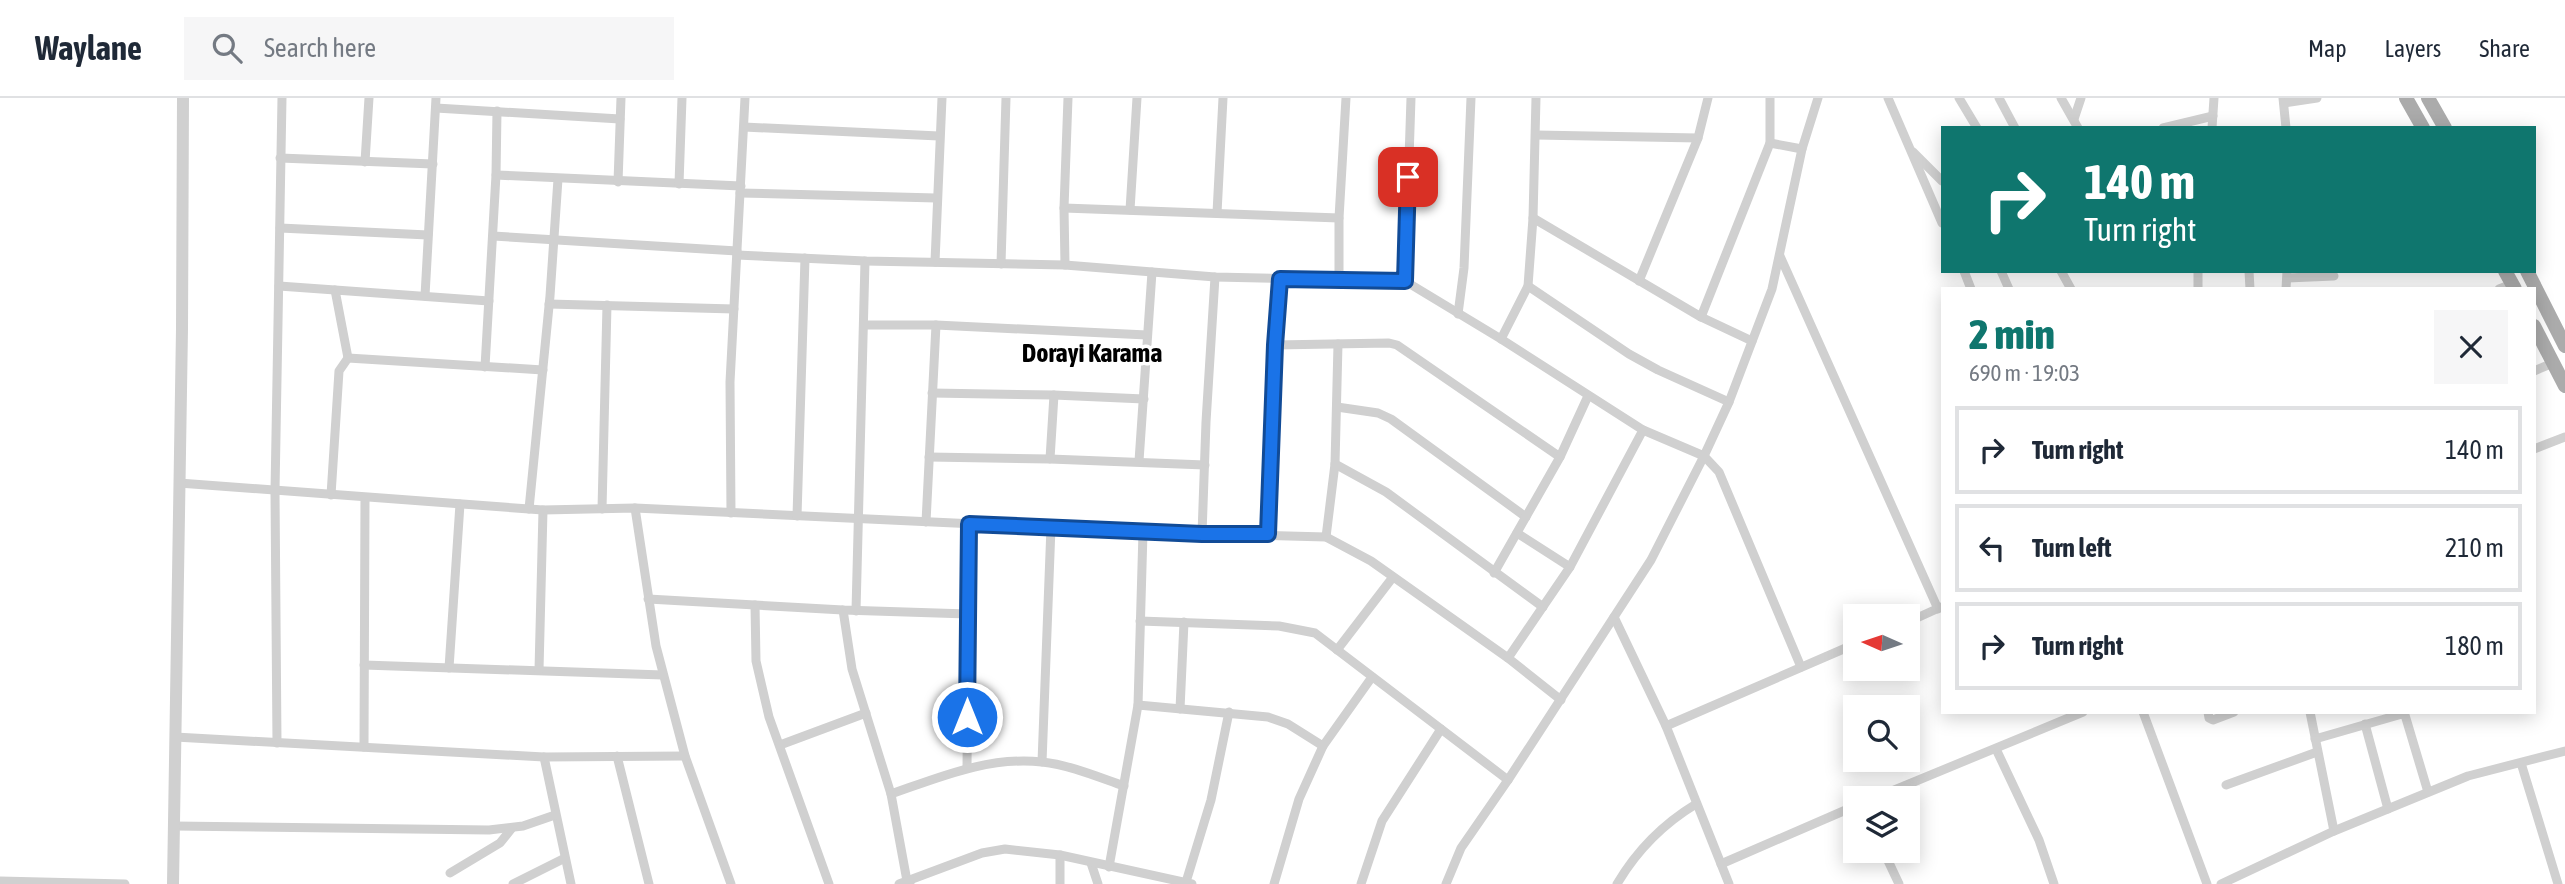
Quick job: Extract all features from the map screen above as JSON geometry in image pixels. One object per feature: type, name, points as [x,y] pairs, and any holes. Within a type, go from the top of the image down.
[{"type":"main road","points":[[2406,98],[2422,126]]},
{"type":"main road","points":[[2428,98],[2444,126]]},
{"type":"main road","points":[[2536,289],[2565,346]]},
{"type":"main road","points":[[2536,330],[2565,386]]},
{"type":"street","points":[[173,884],[183,98]]},
{"type":"street","points":[[277,743],[275,491],[282,98]]},
{"type":"street","points":[[365,162],[369,98]]},
{"type":"street","points":[[618,181],[621,98]]},
{"type":"street","points":[[678,184],[682,98]]},
{"type":"street","points":[[730,513],[730,382],[745,98]]},
{"type":"street","points":[[935,262],[942,98]]},
{"type":"street","points":[[1001,264],[1006,98]]},
{"type":"street","points":[[1065,265],[1068,98]]},
{"type":"street","points":[[1130,210],[1137,98]]},
{"type":"street","points":[[1217,213],[1223,98]]},
{"type":"street","points":[[1339,280],[1339,218],[1346,98]]},
{"type":"street","points":[[1405,281],[1411,98]]},
{"type":"street","points":[[1458,314],[1464,268],[1471,98]]},
{"type":"street","points":[[1501,339],[1528,286],[1533,218],[1536,98]]},
{"type":"street","points":[[1639,281],[1698,138],[1708,98]]},
{"type":"street","points":[[1701,317],[1770,143],[1770,98]]},
{"type":"street","points":[[1446,884],[1461,848],[1651,561],[1730,402],[1772,289],[1802,149],[1818,98]]},
{"type":"street","points":[[1888,98],[1941,221]]},
{"type":"street","points":[[1959,98],[1976,126]]},
{"type":"street","points":[[1998,98],[2014,126]]},
{"type":"street","points":[[2061,98],[2076,123]]},
{"type":"street","points":[[2076,123],[2081,98]]},
{"type":"street","points":[[2212,126],[2214,98]]},
{"type":"street","points":[[2286,126],[2283,101],[2317,98]]},
{"type":"street","points":[[425,296],[436,103],[497,111],[620,119]]},
{"type":"street","points":[[485,367],[497,111]]},
{"type":"street","points":[[2171,126],[2213,116]]},
{"type":"street","points":[[744,127],[939,136]]},
{"type":"street","points":[[1536,135],[1698,138]]},
{"type":"street","points":[[1770,143],[1802,149]]},
{"type":"street","points":[[1909,148],[1941,180]]},
{"type":"street","points":[[280,158],[433,164]]},
{"type":"street","points":[[496,175],[936,198]]},
{"type":"street","points":[[529,509],[550,304],[558,179]]},
{"type":"street","points":[[1064,208],[1339,218]]},
{"type":"street","points":[[1533,218],[1701,317],[1752,341]]},
{"type":"street","points":[[280,228],[429,235]]},
{"type":"street","points":[[493,236],[865,261],[1065,265],[1215,277],[1405,281],[1643,430],[1704,456],[1719,472],[1801,667]]},
{"type":"street","points":[[1780,255],[1940,608],[1920,617]]},
{"type":"street","points":[[797,516],[805,258]]},
{"type":"street","points":[[856,611],[865,261]]},
{"type":"street","points":[[1139,461],[1152,272]]},
{"type":"street","points":[[2287,279],[2334,275]]},
{"type":"street","points":[[1202,534],[1215,277]]},
{"type":"street","points":[[1268,534],[1280,279]]},
{"type":"street","points":[[279,286],[489,301]]},
{"type":"street","points":[[1528,286],[1629,354],[1730,402]]},
{"type":"street","points":[[331,495],[339,371],[348,358],[335,290]]},
{"type":"street","points":[[550,304],[734,309]]},
{"type":"street","points":[[602,509],[607,305]]},
{"type":"street","points":[[864,325],[936,325],[1147,335]]},
{"type":"street","points":[[926,522],[936,325]]},
{"type":"street","points":[[1275,345],[1389,343],[1406,349],[1560,457]]},
{"type":"street","points":[[1326,537],[1335,464],[1338,344]]},
{"type":"street","points":[[348,358],[543,370]]},
{"type":"street","points":[[2536,370],[2553,363]]},
{"type":"street","points":[[932,393],[1144,399]]},
{"type":"street","points":[[1050,458],[1054,395]]},
{"type":"street","points":[[1494,573],[1560,457],[1588,396]]},
{"type":"street","points":[[1337,407],[1378,413],[1391,419],[1526,517]]},
{"type":"street","points":[[1508,658],[1570,567],[1643,430]]},
{"type":"street","points":[[2536,448],[2565,437]]},
{"type":"street","points":[[929,457],[1050,458],[1205,465]]},
{"type":"street","points":[[1335,464],[1387,492],[1543,607]]},
{"type":"street","points":[[179,483],[543,510],[635,508],[1143,532],[1326,537],[1371,561],[1508,658],[1561,700]]},
{"type":"street","points":[[365,498],[365,747]]},
{"type":"street","points":[[449,668],[460,504]]},
{"type":"street","points":[[635,508],[648,599],[663,674],[685,756],[731,884]]},
{"type":"street","points":[[539,670],[543,510]]},
{"type":"street","points":[[967,768],[969,524]]},
{"type":"street","points":[[1042,762],[1051,527]]},
{"type":"street","points":[[1109,867],[1138,705],[1143,532]]},
{"type":"street","points":[[1517,533],[1570,567]]},
{"type":"street","points":[[1337,650],[1393,577]]},
{"type":"street","points":[[648,599],[856,611],[968,614]]},
{"type":"street","points":[[755,605],[756,661],[769,717],[829,884]]},
{"type":"street","points":[[844,610],[852,669],[891,794],[906,883],[991,851],[1013,849],[1060,855],[1189,883],[1211,800],[1229,712]]},
{"type":"street","points":[[1614,617],[1665,726],[1729,884]]},
{"type":"street","points":[[1140,621],[1299,628],[1315,633],[1508,780]]},
{"type":"street","points":[[1180,709],[1184,622]]},
{"type":"street","points":[[1665,726],[1843,649]]},
{"type":"street","points":[[365,665],[663,674]]},
{"type":"street","points":[[1274,884],[1299,799],[1323,746],[1372,677]]},
{"type":"street","points":[[1138,705],[1229,712],[1279,720],[1323,746]]},
{"type":"street","points":[[779,745],[866,713]]},
{"type":"street","points":[[1904,786],[2078,714]]},
{"type":"street","points":[[2144,714],[2207,884]]},
{"type":"street","points":[[2208,714],[2213,720],[2229,714]]},
{"type":"street","points":[[2310,714],[2334,831]]},
{"type":"street","points":[[2315,739],[2405,715],[2428,792]]},
{"type":"street","points":[[2365,724],[2388,809]]},
{"type":"street","points":[[1361,884],[1382,821],[1441,729]]},
{"type":"street","points":[[175,737],[544,757],[685,756]]},
{"type":"street","points":[[1996,748],[2039,840],[2054,884]]},
{"type":"street","points":[[2221,884],[2334,831],[2482,771],[2565,751]]},
{"type":"street","points":[[2226,785],[2317,752]]},
{"type":"street","points":[[544,757],[563,859],[571,884]]},
{"type":"street","points":[[617,757],[649,884]]},
{"type":"street","points":[[891,794],[967,768],[1002,761],[1042,762],[1062,766],[1124,786]]},
{"type":"street","points":[[2521,762],[2558,884]]},
{"type":"street","points":[[1616,884],[1671,819],[1696,804]]},
{"type":"street","points":[[1721,864],[1843,811]]},
{"type":"street","points":[[174,826],[454,830],[512,828],[555,815]]},
{"type":"street","points":[[450,873],[500,843],[512,828]]},
{"type":"street","points":[[1060,855],[1060,884]]},
{"type":"street","points":[[513,884],[563,859]]},
{"type":"street","points":[[1091,863],[1098,884]]},
{"type":"street","points":[[1889,863],[1899,884]]},
{"type":"street","points":[[0,880],[22,883],[125,884]]},
{"type":"district","name":"Dorayi Karama","points":[[1092,353]]},
{"type":"route","points":[[967,717],[969,524],[1202,534],[1268,534],[1280,279],[1405,281],[1408,177]]}]
